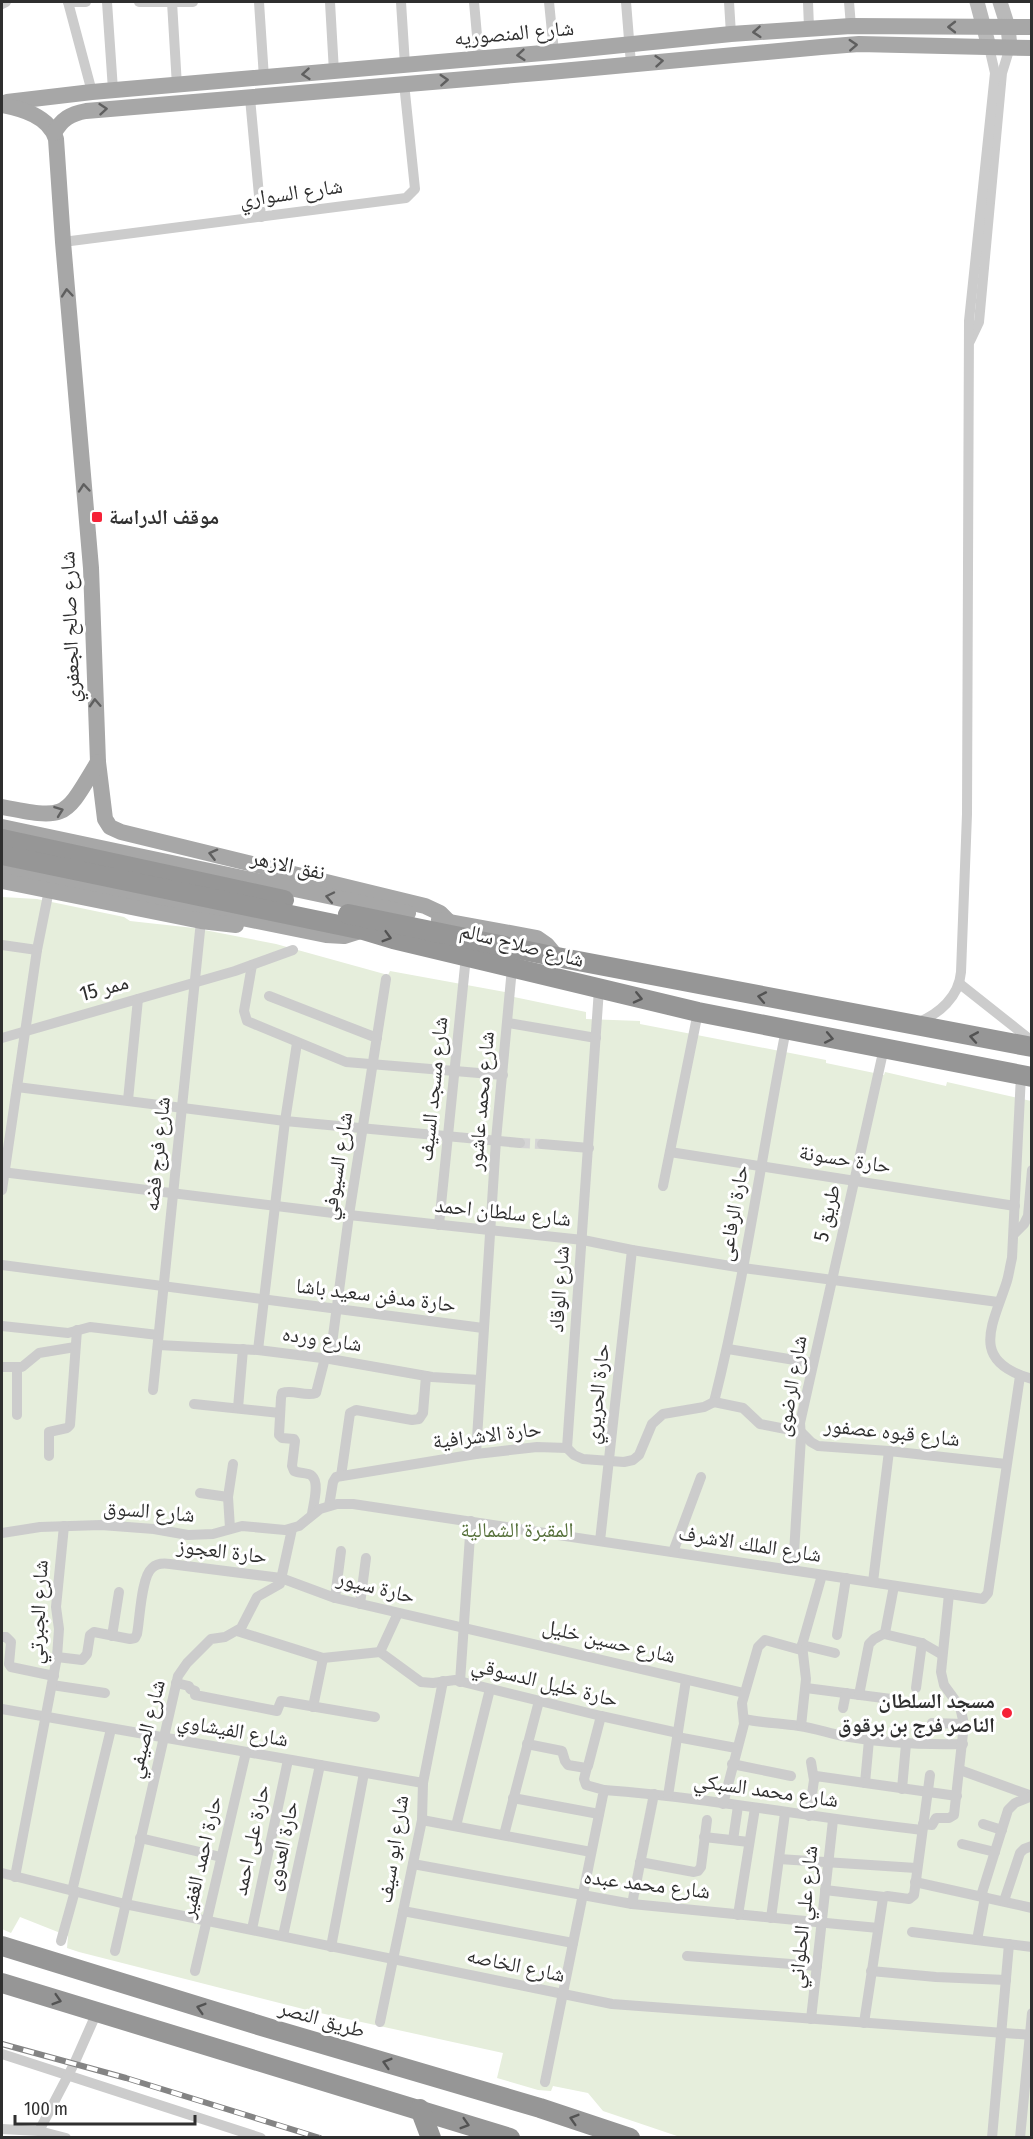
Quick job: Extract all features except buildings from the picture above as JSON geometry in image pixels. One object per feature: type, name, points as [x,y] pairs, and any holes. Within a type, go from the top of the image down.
[{"type":"highway","name":"شارع صلاح سالم","points":[[2,839],[557,957],[1032,1047]]},
{"type":"highway","name":"شارع صلاح سالم","points":[[2,855],[363,930],[698,1012],[1026,1076]]},
{"type":"highway","name":"طريق النصر","points":[[2,1946],[268,2028],[540,2108],[630,2138]]},
{"type":"highway","points":[[2,1983],[510,2138]]},
{"type":"highway","points":[[268,2028],[277,2034],[283,2044],[282,2057],[273,2066]]},
{"type":"highway","points":[[325,2044],[316,2053],[314,2065],[319,2076],[329,2082]]},
{"type":"highway","points":[[420,2109],[431,2138]]},
{"type":"main road","points":[[977,2],[989,47]]},
{"type":"main road","points":[[1000,2],[1008,27],[1010,47]]},
{"type":"main road","name":"شارع المنصوريه","points":[[2,104],[113,90],[809,28],[851,26],[1032,27]]},
{"type":"main road","name":"شارع المنصوريه","points":[[54,133],[60,123],[76,113],[404,83],[859,44],[1032,48]]},
{"type":"main road","points":[[133,107],[134,89]]},
{"type":"main road","points":[[2,104],[30,113],[54,133]]},
{"type":"main road","name":"شارع صالح الجعفري","points":[[54,133],[91,568],[98,762],[105,819],[108,825],[114,829],[425,906],[435,910],[449,922]]},
{"type":"main road","points":[[2,807],[41,815],[61,812],[69,807],[77,797],[98,762]]},
{"type":"main road","name":"نفق الازهر","points":[[2,827],[449,922],[537,938],[547,945],[557,957]]},
{"type":"main road","points":[[2,868],[335,936],[354,934],[363,930]]},
{"type":"main road","points":[[2,881],[201,921],[237,925],[258,920]]},
{"type":"street","points":[[2,4],[6,2]]},
{"type":"street","points":[[86,2],[68,2],[93,92]]},
{"type":"street","points":[[107,2],[113,90]]},
{"type":"street","points":[[139,2],[193,2]]},
{"type":"street","points":[[172,2],[177,86]]},
{"type":"street","points":[[259,2],[264,78]]},
{"type":"street","points":[[330,2],[334,72]]},
{"type":"street","points":[[401,2],[405,65]]},
{"type":"street","points":[[474,2],[479,58]]},
{"type":"street","points":[[549,2],[554,52]]},
{"type":"street","points":[[626,2],[631,64]]},
{"type":"street","points":[[729,2],[732,34]]},
{"type":"street","points":[[808,2],[809,28]]},
{"type":"street","points":[[849,2],[851,26]]},
{"type":"street","points":[[911,1025],[940,1010],[960,984],[967,814],[970,310],[995,73],[989,47]]},
{"type":"street","points":[[970,341],[975,332],[980,311],[1002,73],[1010,47]]},
{"type":"street","name":"شارع السواري","points":[[63,243],[406,198],[415,189],[404,83]]},
{"type":"street","points":[[250,98],[261,217]]},
{"type":"street","points":[[2,1190],[37,950],[49,890]]},
{"type":"street","name":"شارع فرج فضه","points":[[153,1390],[201,921]]},
{"type":"street","points":[[2,945],[37,950]]},
{"type":"street","name":"ممر 15","points":[[2,1038],[252,965],[293,950]]},
{"type":"street","name":"شارع مسجد السيف","points":[[439,1225],[466,956]]},
{"type":"street","points":[[252,965],[244,1011],[245,1018],[247,1021],[297,1043],[346,1062],[503,1075]]},
{"type":"street","name":"شارع محمد عاشور","points":[[476,1454],[496,1140],[512,968]]},
{"type":"street","name":"شارع السيوفي","points":[[280,1413],[281,1395],[284,1392],[312,1395],[316,1393],[327,1358],[337,1310],[349,1215],[386,979]]},
{"type":"street","points":[[960,984],[1032,1041]]},
{"type":"street","name":"شارع الوقاد","points":[[567,1448],[599,989]]},
{"type":"street","points":[[269,996],[377,1038]]},
{"type":"street","points":[[128,1100],[138,999]]},
{"type":"street","points":[[663,1186],[698,1012]]},
{"type":"street","points":[[508,1023],[596,1038]]},
{"type":"street","name":"حارة الرفاعى","points":[[714,1402],[728,1349],[786,1029]]},
{"type":"street","points":[[258,1350],[285,1121],[297,1043]]},
{"type":"street","name":"طريق 5","points":[[832,1281],[884,1048]]},
{"type":"street","points":[[1026,1076],[1014,1234],[1007,1281],[990,1331],[990,1344],[999,1364],[1020,1376],[1032,1379]]},
{"type":"street","points":[[16,1087],[285,1121],[520,1143]]},
{"type":"street","points":[[542,1144],[589,1148]]},
{"type":"street","name":"حارة حسونة","points":[[670,1152],[1015,1206]]},
{"type":"street","points":[[1014,1234],[1028,1216],[1032,1170]]},
{"type":"street","name":"شارع سلطان احمد","points":[[3,1172],[349,1215],[583,1240],[743,1268],[998,1302]]},
{"type":"street","name":"حارة الحريري","points":[[600,1541],[632,1250]]},
{"type":"street","name":"حارة مدفن سعيد باشا","points":[[2,1265],[483,1328]]},
{"type":"street","name":"شارع الرضوى","points":[[793,1570],[800,1423],[832,1281]]},
{"type":"street","name":"شارع ورده","points":[[2,1326],[68,1333],[90,1327],[158,1340],[327,1358],[426,1376],[480,1380]]},
{"type":"street","points":[[49,1456],[49,1432],[67,1428],[70,1425],[77,1330]]},
{"type":"street","points":[[2,1367],[17,1368],[24,1366],[39,1353],[75,1347]]},
{"type":"street","points":[[238,1408],[243,1349]]},
{"type":"street","points":[[728,1349],[813,1363]]},
{"type":"street","points":[[17,1368],[17,1415]]},
{"type":"street","points":[[329,1506],[333,1482],[336,1477],[341,1476],[350,1413],[356,1410],[419,1419],[423,1413],[426,1376]]},
{"type":"street","name":"شارع الملك الاشرف","points":[[292,1529],[312,1514],[329,1506],[353,1503],[983,1599],[988,1593],[1020,1376]]},
{"type":"street","name":"حارة الاشرافية","points":[[341,1476],[476,1454],[537,1447],[567,1448],[574,1455],[583,1459],[624,1462],[633,1460],[639,1455],[652,1425],[663,1414],[704,1407],[714,1402]]},
{"type":"street","name":"شارع قبوه عصفور","points":[[714,1402],[742,1408],[760,1424],[801,1432],[805,1438],[818,1446],[1006,1464]]},
{"type":"street","points":[[194,1404],[280,1413],[279,1437],[291,1438],[295,1441],[293,1468],[296,1472],[310,1474],[316,1482],[312,1514]]},
{"type":"street","points":[[873,1582],[889,1451]]},
{"type":"street","points":[[230,1528],[228,1497],[233,1464]]},
{"type":"street","points":[[673,1552],[701,1477]]},
{"type":"street","points":[[200,1493],[228,1497]]},
{"type":"street","points":[[460,1682],[471,1521]]},
{"type":"street","name":"شارع السوق","points":[[2,1533],[63,1526],[136,1527],[197,1536],[249,1525],[292,1529]]},
{"type":"street","name":"شارع الجبرتي","points":[[15,1877],[57,1657],[56,1607],[63,1526]]},
{"type":"street","points":[[292,1529],[281,1578],[277,1586],[257,1597],[244,1624],[237,1631],[323,1658],[380,1652],[398,1612]]},
{"type":"street","points":[[335,1598],[341,1551]]},
{"type":"street","points":[[360,1604],[366,1558]]},
{"type":"street","name":"حارة العجوز","points":[[57,1657],[82,1660],[87,1654],[89,1637],[92,1633],[130,1639],[136,1636],[146,1577],[151,1568],[160,1563],[281,1578]]},
{"type":"street","points":[[801,1726],[806,1670],[801,1648],[822,1575]]},
{"type":"street","name":"حارة سيور","points":[[281,1578],[335,1598],[464,1628]]},
{"type":"street","points":[[837,1635],[846,1578]]},
{"type":"street","points":[[884,1634],[894,1586]]},
{"type":"street","points":[[112,1636],[119,1592]]},
{"type":"street","points":[[814,1780],[819,1776],[957,1796],[964,1724],[960,1707],[942,1679],[941,1654],[949,1594]]},
{"type":"street","name":"شارع حسين خليل","points":[[464,1628],[744,1693]]},
{"type":"street","name":"شارع الصيفي","points":[[115,1951],[176,1683],[184,1667],[211,1639],[237,1631]]},
{"type":"street","points":[[859,1695],[869,1644],[884,1634],[922,1643],[941,1654]]},
{"type":"street","points":[[2,1637],[6,1637],[11,1642],[9,1664],[11,1667],[53,1681],[105,1693]]},
{"type":"street","points":[[723,1804],[744,1719],[742,1703],[744,1693],[760,1642],[765,1640],[835,1653]]},
{"type":"street","points":[[916,1688],[922,1643]]},
{"type":"street","name":"حارة خليل الدسوقي","points":[[380,1652],[421,1682],[455,1680],[736,1748]]},
{"type":"street","points":[[313,1707],[323,1658]]},
{"type":"street","points":[[668,1796],[686,1680]]},
{"type":"street","name":"شارع ابو سيف","points":[[380,2022],[422,1820],[423,1783],[443,1681]]},
{"type":"street","points":[[176,1683],[189,1686],[190,1690],[195,1691],[195,1695],[277,1711],[281,1701],[375,1717]]},
{"type":"street","points":[[806,1688],[891,1699]]},
{"type":"street","points":[[456,1826],[490,1689]]},
{"type":"street","points":[[843,1708],[846,1694]]},
{"type":"street","points":[[504,1835],[539,1701]]},
{"type":"street","name":"شارع الفيشاوي","points":[[2,1708],[423,1783]]},
{"type":"street","points":[[545,2082],[604,1790],[586,1785],[584,1779],[601,1716]]},
{"type":"street","points":[[744,1719],[760,1723],[801,1726],[840,1736],[869,1740],[906,1744],[963,1744]]},
{"type":"street","points":[[932,1723],[964,1724]]},
{"type":"street","points":[[61,1941],[111,1729]]},
{"type":"street","points":[[865,1784],[869,1740]]},
{"type":"street","points":[[527,1744],[562,1751],[568,1765],[587,1767]]},
{"type":"street","points":[[902,1788],[906,1744]]},
{"type":"street","name":"حارة احمد الغفير","points":[[195,1971],[246,1752]]},
{"type":"street","name":"حارة على احمد","points":[[252,1929],[288,1760]]},
{"type":"street","points":[[809,1816],[814,1780],[811,1762]]},
{"type":"street","points":[[732,1764],[791,1776]]},
{"type":"street","name":"حارة العدوى","points":[[283,1936],[320,1765]]},
{"type":"street","points":[[960,1770],[1032,1796]]},
{"type":"street","points":[[331,1947],[364,1773]]},
{"type":"street","points":[[825,1890],[912,1898],[930,1775]]},
{"type":"street","name":"شارع محمد السبكي","points":[[604,1790],[654,1794],[833,1820],[923,1827],[932,1825],[938,1817],[953,1816],[957,1796]]},
{"type":"street","points":[[632,1904],[654,1794]]},
{"type":"street","points":[[977,1940],[983,1897],[1011,1806],[1032,1796]]},
{"type":"street","points":[[513,1798],[599,1814]]},
{"type":"street","points":[[733,1840],[738,1806]]},
{"type":"street","points":[[738,1915],[755,1808]]},
{"type":"street","points":[[771,1918],[785,1813]]},
{"type":"street","points":[[422,1820],[591,1852]]},
{"type":"street","points":[[640,1862],[698,1871],[702,1867],[707,1820]]},
{"type":"street","name":"شارع علي الحلواني","points":[[811,2019],[833,1820]]},
{"type":"street","points":[[983,1824],[1002,1830]]},
{"type":"street","points":[[704,1837],[749,1842]]},
{"type":"street","points":[[140,1838],[221,1857]]},
{"type":"street","points":[[963,1844],[995,1852]]},
{"type":"street","points":[[1004,1901],[1020,1853],[1032,1846]]},
{"type":"street","points":[[779,1859],[916,1868]]},
{"type":"street","name":"شارع محمد عبده","points":[[413,1864],[632,1904],[878,1928]]},
{"type":"street","name":"شارع الخاصه","points":[[2,1873],[125,1904],[612,2004],[1030,2035]]},
{"type":"street","points":[[915,1882],[1032,1908]]},
{"type":"street","points":[[864,2023],[884,1897]]},
{"type":"street","points":[[403,1911],[573,1944]]},
{"type":"street","points":[[912,1932],[1032,1947]]},
{"type":"street","points":[[992,2138],[1009,1944]]},
{"type":"street","points":[[687,1956],[817,1966]]},
{"type":"street","points":[[871,1971],[1006,1980]]},
{"type":"street","points":[[39,2131],[97,2012]]},
{"type":"street","points":[[1020,2138],[1032,2013]]},
{"type":"street","points":[[2,2054],[261,2138]]},
{"type":"street","points":[[2,2129],[39,2131],[66,2138]]},
{"type":"green space","name":"المقبرة الشمالية","points":[[2,897],[37,899],[124,917],[130,921],[194,928],[276,944],[388,975],[390,971],[505,992],[505,995],[586,1012],[586,1019],[640,1021],[640,1024],[826,1060],[826,1063],[884,1075],[885,1072],[946,1086],[947,1082],[1031,1101],[1031,2137],[680,2137],[603,2111],[588,2093],[553,2086],[551,2091],[538,2090],[497,2078],[503,2053],[311,2011],[79,1952],[67,1948],[68,1936],[20,1917],[11,1933],[2,1929]]},
{"type":"tunnel","points":[[520,1143],[542,1144]]},
{"type":"railway","points":[[2,2044],[126,2078],[320,2138]]},
{"type":"place","name":"موقف الدراسة","points":[[97,517]]},
{"type":"place","name":"مسجد السلطان الناصر فرج بن برقوق","points":[[1007,1713]]}]
